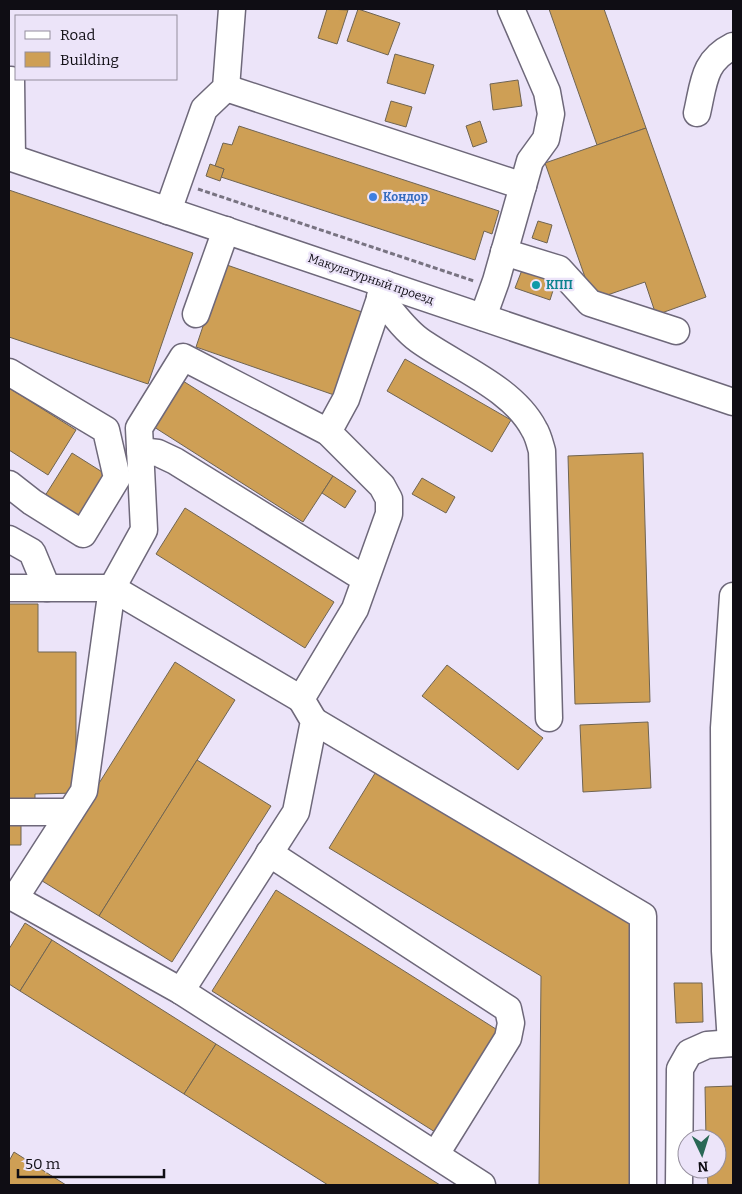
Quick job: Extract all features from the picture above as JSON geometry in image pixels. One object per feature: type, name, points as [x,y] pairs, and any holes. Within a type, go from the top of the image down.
[{"type":"street","points":[[168,211],[204,109],[226,88],[232,9]]},
{"type":"street","points":[[484,317],[530,161],[546,139],[551,114],[547,92],[512,9]]},
{"type":"street","points":[[697,113],[707,72],[712,61],[720,53],[733,46]]},
{"type":"street","points":[[10,158],[11,80]]},
{"type":"street","points":[[226,88],[523,186]]},
{"type":"street","name":"Макулатурный проезд","points":[[10,158],[226,230],[383,290],[484,317],[733,402]]},
{"type":"street","points":[[196,314],[226,230]]},
{"type":"street","points":[[504,252],[559,269],[590,303],[676,332]]},
{"type":"street","points":[[328,432],[346,399],[383,290]]},
{"type":"street","points":[[383,290],[399,320],[418,339],[502,392],[519,408],[534,428],[542,451],[549,718]]},
{"type":"street","points":[[301,699],[355,609],[389,514],[389,499],[382,486],[328,432],[183,357],[140,428],[144,530],[112,588],[84,791],[12,896],[180,991],[482,1185]]},
{"type":"street","points":[[9,372],[106,430],[117,478],[82,534],[32,502],[9,484]]},
{"type":"street","points":[[140,451],[158,453],[175,461],[365,579]]},
{"type":"street","points":[[9,539],[32,552],[48,588]]},
{"type":"street","points":[[9,588],[112,588],[301,699],[314,721],[643,916],[643,1185]]},
{"type":"street","points":[[679,1185],[680,1069],[689,1053],[707,1045],[732,1043],[725,952],[724,738],[732,648],[733,596]]},
{"type":"street","points":[[180,991],[296,812],[314,721]]},
{"type":"street","points":[[9,812],[70,812]]},
{"type":"street","points":[[269,853],[508,1009],[511,1023],[508,1038],[436,1154]]},
{"type":"path","points":[[178,182],[472,280],[492,291]]},
{"type":"building","points":[[327,9],[348,10],[337,44],[318,38]]},
{"type":"building","points":[[358,9],[400,23],[388,55],[347,41]]},
{"type":"building","points":[[549,9],[604,9],[646,128],[597,145]]},
{"type":"building","points":[[395,54],[434,65],[425,94],[387,83]]},
{"type":"building","points":[[518,80],[522,106],[493,110],[490,84]]},
{"type":"building","points":[[391,101],[412,107],[406,127],[385,121]]},
{"type":"building","points":[[480,121],[487,142],[473,147],[466,126]]},
{"type":"building","points":[[239,126],[499,211],[492,234],[484,231],[475,260],[221,177],[224,169],[215,166],[223,143],[232,145]]},
{"type":"building","points":[[646,128],[706,297],[656,315],[645,282],[593,300],[545,163]]},
{"type":"building","points":[[210,164],[224,169],[220,181],[206,176]]},
{"type":"building","points":[[9,190],[193,253],[148,384],[9,337]]},
{"type":"building","points":[[538,221],[552,225],[547,243],[532,238]]},
{"type":"building","points":[[224,264],[365,313],[337,396],[196,347]]},
{"type":"building","name":"КПП","points":[[522,270],[556,281],[550,300],[515,288]]},
{"type":"building","points":[[405,359],[511,420],[492,452],[387,391]]},
{"type":"building","points":[[183,381],[333,476],[303,522],[154,427]]},
{"type":"building","points":[[9,388],[76,430],[48,475],[9,450]]},
{"type":"building","points":[[72,453],[107,475],[78,521],[43,499]]},
{"type":"building","points":[[643,453],[650,702],[575,704],[568,456]]},
{"type":"building","points":[[333,476],[356,491],[345,508],[322,493]]},
{"type":"building","points":[[422,478],[455,497],[446,513],[412,494]]},
{"type":"building","points":[[185,508],[334,602],[305,648],[156,554]]},
{"type":"building","points":[[9,604],[38,604],[38,652],[76,652],[76,793],[35,794],[35,804],[9,804]]},
{"type":"building","points":[[175,662],[235,700],[99,916],[39,879]]},
{"type":"building","points":[[447,665],[543,738],[518,770],[422,696]]},
{"type":"building","points":[[648,722],[651,788],[583,792],[580,725]]},
{"type":"building","points":[[197,760],[271,806],[172,962],[99,916]]},
{"type":"building","points":[[377,770],[634,921],[632,1185],[539,1185],[541,976],[329,848]]},
{"type":"building","points":[[21,820],[21,845],[9,845],[9,821]]},
{"type":"building","points":[[276,890],[499,1031],[435,1132],[212,991]]},
{"type":"building","points":[[25,923],[52,940],[20,991],[9,984],[9,949]]},
{"type":"building","points":[[52,940],[216,1044],[184,1094],[20,991]]},
{"type":"building","points":[[674,983],[702,983],[703,1022],[676,1023]]},
{"type":"building","points":[[216,1044],[440,1185],[328,1185],[184,1094]]},
{"type":"building","points":[[733,1086],[733,1185],[708,1185],[708,1179],[727,1179],[727,1129],[706,1129],[705,1087]]},
{"type":"building","points":[[14,1152],[66,1185],[9,1185],[9,1161]]},
{"type":"place","name":"Кондор","points":[[373,197]]},
{"type":"place","name":"КПП","points":[[536,285]]}]
